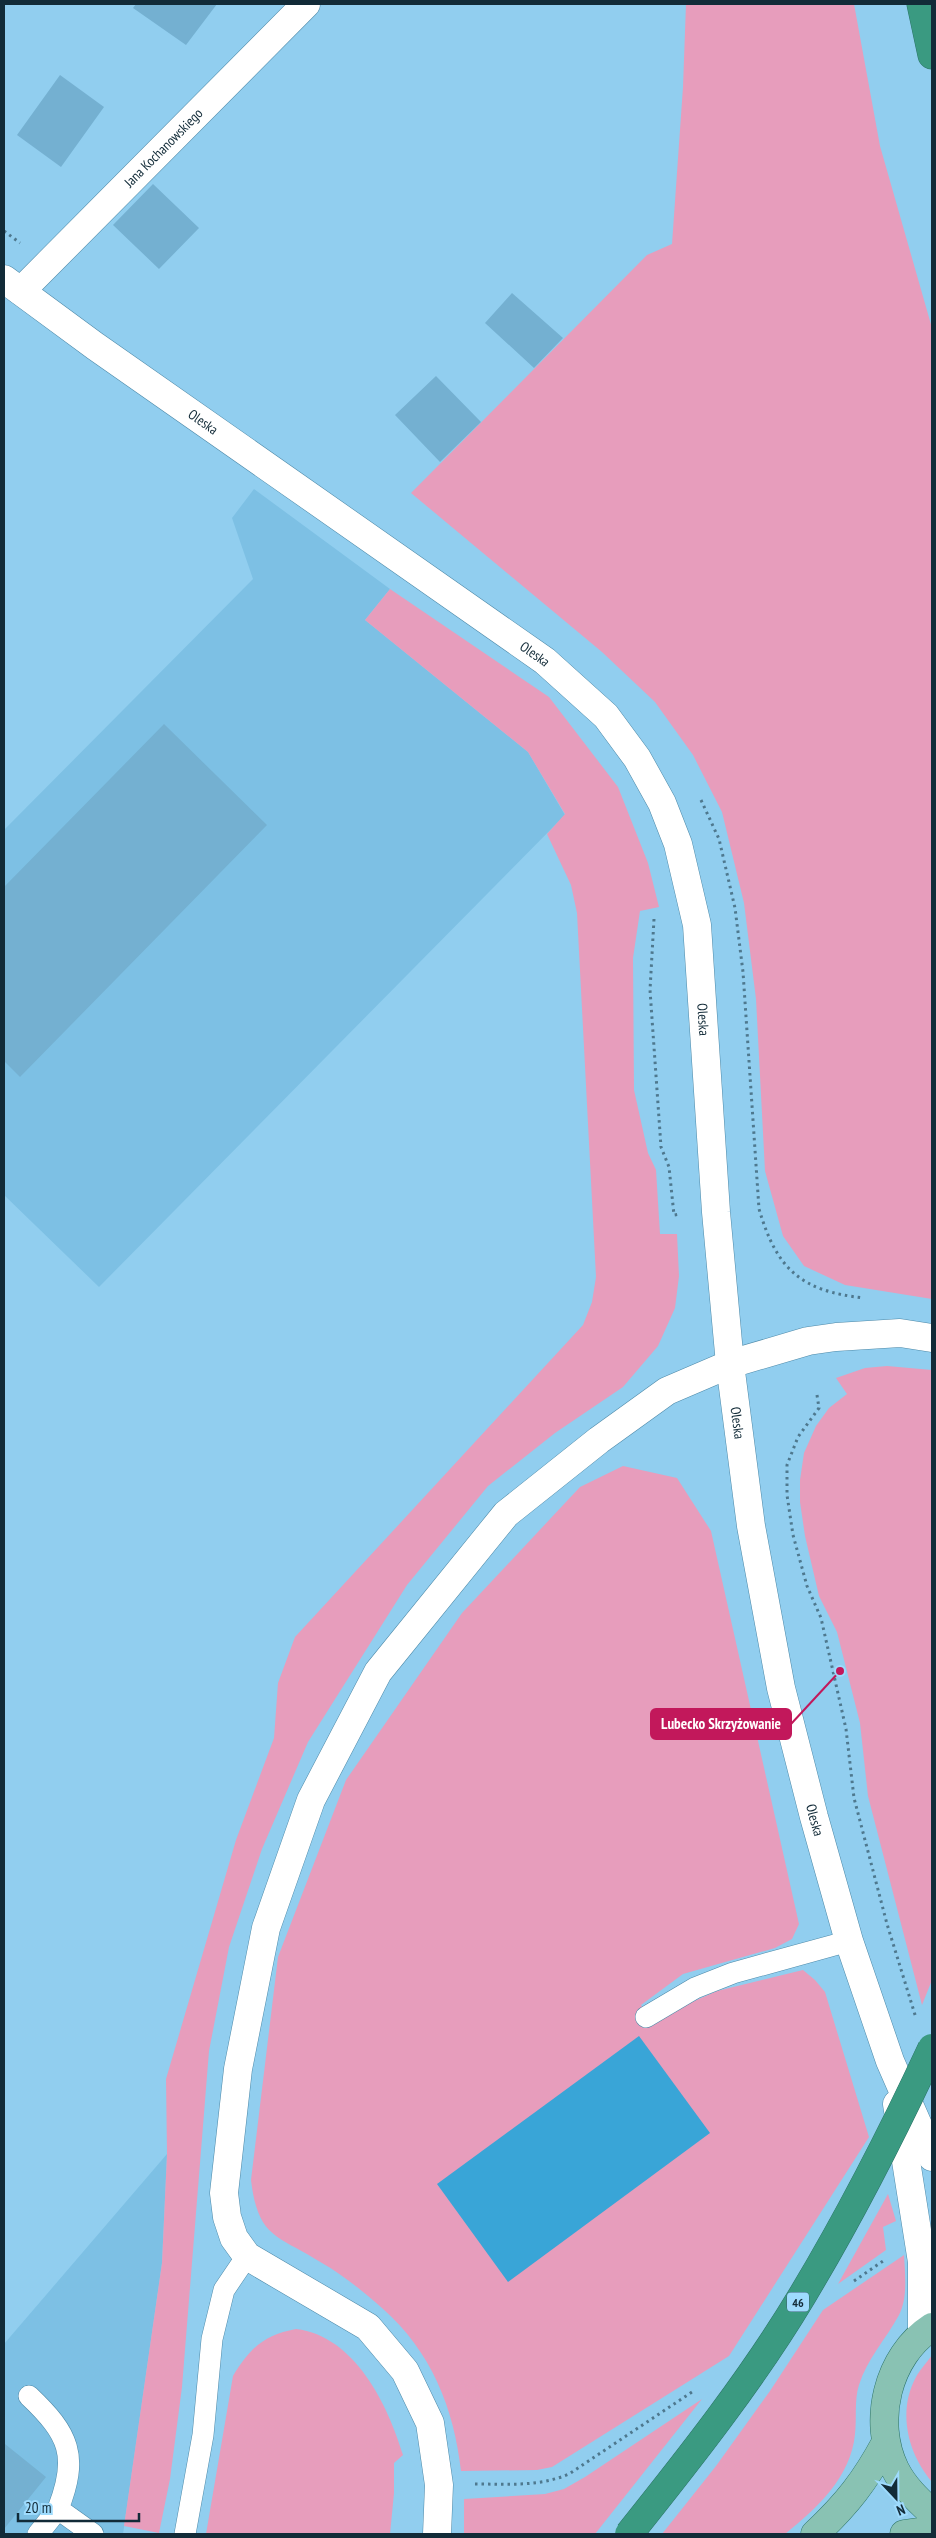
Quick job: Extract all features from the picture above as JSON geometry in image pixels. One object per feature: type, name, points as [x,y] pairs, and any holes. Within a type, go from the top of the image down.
[{"type":"highway","points":[[921,4],[932,55]]},
{"type":"highway","name":"46","points":[[629,2534],[713,2425],[802,2297],[882,2152],[925,2037]]},
{"type":"main road","points":[[927,2330],[901,2359],[889,2385],[884,2414],[886,2442],[895,2469],[911,2494],[932,2513]]},
{"type":"main road","points":[[814,2534],[844,2507],[867,2476],[886,2442]]},
{"type":"main road","points":[[904,2534],[932,2530]]},
{"type":"street","name":"Jana Kochanowskiego","points":[[9,286],[306,4]]},
{"type":"street","name":"Oleska","points":[[9,286],[545,661],[606,716],[637,758],[662,803],[678,844],[697,925],[716,1212],[730,1364],[751,1526],[781,1688],[814,1818],[849,1941],[890,2061]]},
{"type":"street","points":[[437,2534],[439,2485],[430,2423],[405,2371],[368,2327],[247,2256],[231,2231],[226,2217],[224,2193],[238,2069],[266,1928],[311,1800],[378,1672],[506,1514],[599,1440],[667,1391],[730,1364],[808,1341],[836,1337],[900,1333],[932,1338]]},
{"type":"street","points":[[890,2061],[932,2157]]},
{"type":"street","points":[[890,2061],[922,2262],[927,2330]]},
{"type":"lane","points":[[646,2017],[695,1988],[733,1973],[849,1941]]},
{"type":"lane","points":[[185,2534],[203,2435],[212,2339],[224,2290],[247,2256]]},
{"type":"lane","points":[[29,2396],[53,2418],[64,2438],[69,2457],[67,2486],[58,2509],[38,2534]]},
{"type":"lane","points":[[58,2509],[93,2534]]},
{"type":"path","points":[[700,796],[719,839],[735,908],[743,972],[759,1209],[764,1225],[780,1257],[796,1277],[813,1288],[840,1295],[865,1298]]},
{"type":"path","points":[[817,1396],[819,1408],[798,1438],[787,1465],[787,1495],[793,1535],[807,1586],[822,1618],[846,1729],[854,1798],[888,1924],[925,2037]]},
{"type":"path","points":[[853,2281],[894,2253]]},
{"type":"path","points":[[439,2485],[535,2484],[553,2481],[585,2466],[699,2387]]},
{"type":"shaded area","points":[[686,4],[854,4],[880,146],[932,328],[932,1299],[845,1285],[804,1266],[783,1236],[765,1171],[756,999],[744,903],[722,812],[693,755],[655,702],[602,652],[411,493],[647,255],[672,244],[683,87]]},
{"type":"shaded area","points":[[254,489],[390,589],[365,620],[528,752],[565,815],[99,1287],[4,1195],[4,830],[253,579],[232,518]]},
{"type":"shaded area","points":[[390,589],[549,697],[618,787],[648,863],[659,907],[640,911],[633,958],[634,1090],[648,1153],[656,1170],[660,1234],[677,1234],[679,1276],[675,1308],[658,1346],[623,1387],[555,1433],[488,1486],[407,1585],[308,1742],[262,1849],[229,1947],[209,2051],[182,2387],[170,2479],[159,2533],[124,2526],[162,2263],[167,2154],[166,2079],[236,1840],[274,1738],[278,1683],[295,1637],[583,1325],[592,1302],[596,1277],[577,913],[571,885],[547,834],[565,814],[528,752],[365,620]]},
{"type":"shaded area","points":[[887,1366],[932,1370],[932,1980],[922,2005],[868,1796],[860,1723],[837,1632],[819,1596],[805,1536],[800,1502],[800,1480],[804,1453],[816,1426],[829,1408],[847,1394],[836,1378],[865,1368]]},
{"type":"shaded area","points":[[623,1466],[677,1478],[711,1531],[799,1924],[792,1939],[775,1948],[683,1974],[641,2005],[651,2020],[717,1991],[803,1970],[825,1992],[869,2137],[729,2356],[552,2467],[537,2470],[461,2471],[453,2425],[446,2403],[427,2362],[414,2343],[399,2325],[368,2296],[338,2273],[282,2240],[265,2225],[259,2214],[251,2180],[278,1957],[346,1780],[462,1613],[580,1487]]},
{"type":"shaded area","points":[[639,2036],[710,2133],[508,2282],[437,2184]]},
{"type":"shaded area","points":[[167,2154],[162,2263],[123,2534],[4,2534],[4,2344]]},
{"type":"shaded area","points":[[888,2194],[896,2221],[883,2227],[886,2250],[838,2284]]},
{"type":"shaded area","points":[[904,2255],[905,2286],[902,2308],[862,2376],[857,2397],[856,2428],[852,2450],[840,2478],[820,2502],[785,2534],[662,2534],[716,2466],[770,2391],[823,2310]]},
{"type":"shaded area","points":[[296,2329],[317,2334],[336,2345],[352,2359],[366,2376],[388,2415],[403,2455],[394,2463],[394,2493],[390,2534],[206,2534],[233,2376],[252,2350],[259,2344],[275,2335]]},
{"type":"shaded area","points":[[932,2355],[932,2482],[911,2446],[906,2418],[910,2390],[918,2374]]},
{"type":"shaded area","points":[[702,2399],[595,2534],[464,2534],[464,2499],[545,2494],[564,2489]]},
{"type":"building","points":[[136,4],[217,4],[186,45],[133,8]]},
{"type":"building","points":[[60,75],[104,107],[61,167],[17,135]]},
{"type":"building","points":[[153,184],[199,228],[159,269],[113,225]]},
{"type":"building","points":[[512,293],[563,338],[534,368],[485,323]]},
{"type":"building","points":[[436,376],[481,422],[440,462],[395,415]]},
{"type":"building","points":[[164,724],[267,825],[20,1077],[4,1061],[4,887]]},
{"type":"building","points":[[5,2444],[46,2477],[4,2529],[4,2446]]},
{"type":"place","name":"Lubecko Skrzyżowanie","points":[[840,1671]]}]
